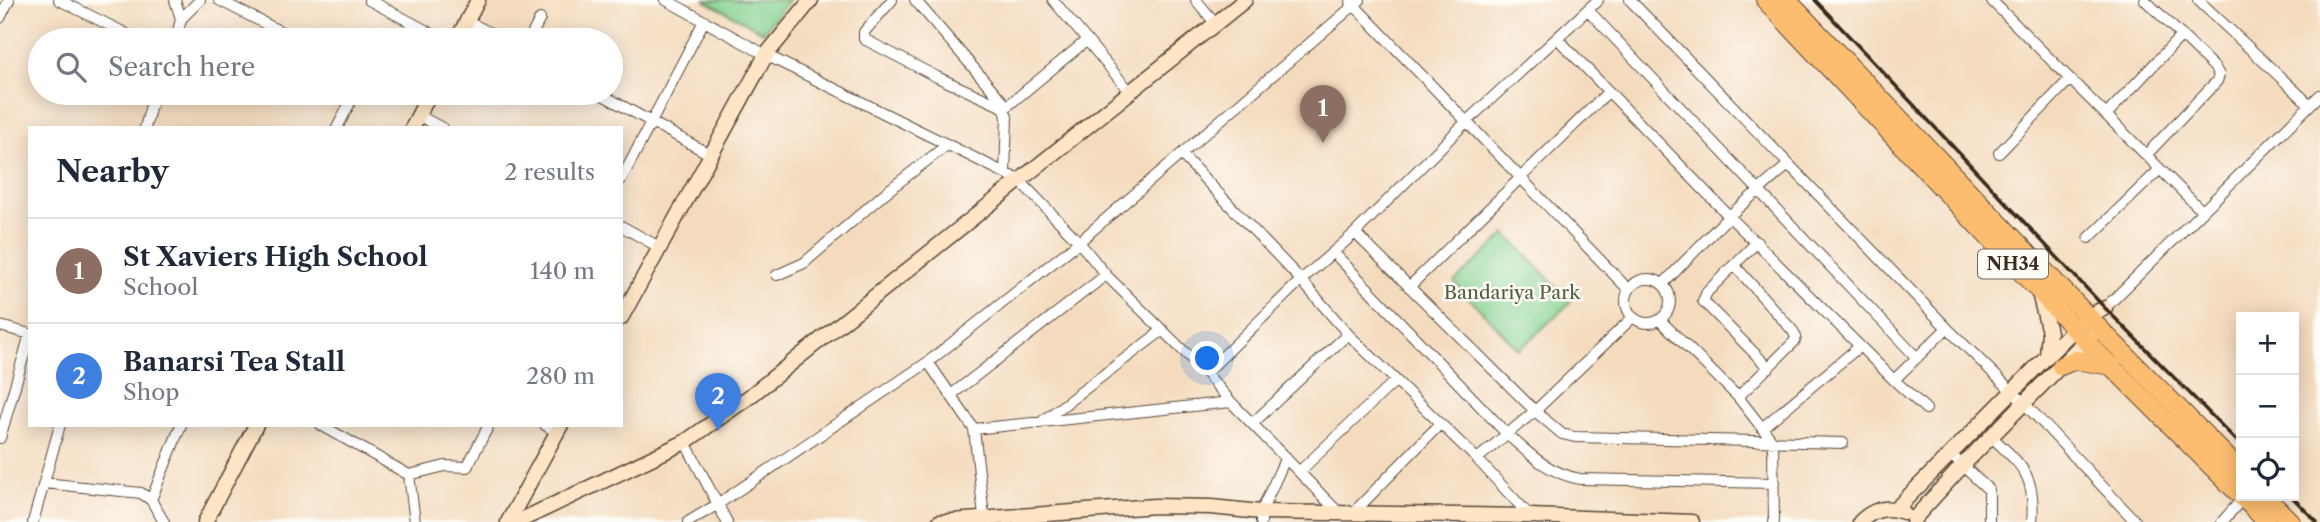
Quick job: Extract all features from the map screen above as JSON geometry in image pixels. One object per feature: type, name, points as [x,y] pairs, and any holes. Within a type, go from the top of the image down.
[{"type":"highway","name":"NH34","points":[[1765,0],[1809,34],[2093,322],[2211,454],[2236,487]]},
{"type":"highway","name":"NH34","points":[[1787,0],[1809,34],[2080,335],[2211,454],[2236,468]]},
{"type":"highway","points":[[2054,361],[2075,360],[2112,366]]},
{"type":"highway","name":"NH34","points":[[2247,501],[2267,522]]},
{"type":"highway","points":[[2270,501],[2291,522]]},
{"type":"street","points":[[0,18],[9,0]]},
{"type":"street","points":[[59,0],[115,28]]},
{"type":"street","points":[[175,0],[181,19],[179,28]]},
{"type":"street","points":[[181,19],[200,0]]},
{"type":"street","points":[[219,0],[274,28]]},
{"type":"street","points":[[369,0],[421,28]]},
{"type":"street","points":[[463,28],[478,0]]},
{"type":"street","points":[[666,0],[766,55],[1019,180],[1079,242],[1106,275],[1206,373],[1300,471],[1346,513]]},
{"type":"street","points":[[623,314],[766,55],[811,0]]},
{"type":"street","points":[[892,0],[864,32],[864,39],[1005,108]]},
{"type":"street","points":[[915,0],[998,94],[1007,117],[1005,173]]},
{"type":"street","points":[[1053,0],[1132,93]]},
{"type":"street","points":[[1196,0],[1216,24]]},
{"type":"street","points":[[517,522],[685,442],[749,397],[1245,0]]},
{"type":"street","points":[[1206,373],[1301,280],[1356,233],[1466,122],[1598,0]]},
{"type":"street","points":[[1630,0],[1947,328],[2024,403],[2136,522]]},
{"type":"street","points":[[1990,0],[2202,211]]},
{"type":"street","points":[[2145,0],[2216,68],[2219,78],[2146,155]]},
{"type":"street","points":[[1860,522],[1876,510],[1896,509],[1914,521],[1963,465],[2024,403],[2054,361],[2202,211],[2316,103],[2198,0]]},
{"type":"street","points":[[688,522],[928,362],[1079,242],[1354,2],[1628,289]]},
{"type":"street","points":[[1588,10],[1917,358]]},
{"type":"street","points":[[535,28],[540,19]]},
{"type":"street","points":[[467,21],[481,28]]},
{"type":"street","points":[[625,164],[652,122],[704,21]]},
{"type":"street","points":[[2106,115],[2182,35]]},
{"type":"street","points":[[1558,39],[1729,216],[1926,409]]},
{"type":"street","points":[[1005,108],[1087,40]]},
{"type":"street","points":[[1999,153],[2070,79]]},
{"type":"street","points":[[1409,287],[1608,92]]},
{"type":"street","points":[[146,126],[151,105]]},
{"type":"street","points":[[338,126],[349,105]]},
{"type":"street","points":[[424,105],[415,121],[434,126]]},
{"type":"street","points":[[621,105],[711,155]]},
{"type":"street","points":[[777,275],[804,263],[885,193],[947,145]]},
{"type":"street","points":[[1181,153],[1348,334],[1477,459],[1530,516]]},
{"type":"street","points":[[1663,284],[1729,216],[1788,165]]},
{"type":"street","points":[[2090,238],[2160,169]]},
{"type":"street","points":[[623,227],[659,247]]},
{"type":"street","points":[[1356,233],[1535,411],[1562,434],[1575,437],[1843,443]]},
{"type":"street","points":[[1757,242],[1703,298],[1704,303],[1769,368]]},
{"type":"street","points":[[1333,252],[1507,434],[1557,474],[1580,480],[1774,483]]},
{"type":"street","points":[[1735,266],[1795,334],[1794,342],[1738,397]]},
{"type":"street","points":[[951,395],[1106,275]]},
{"type":"street","points":[[1651,278],[1663,284],[1669,293],[1667,313],[1650,324],[1640,323],[1632,318],[1625,304],[1628,289],[1638,280],[1651,278]]},
{"type":"street","points":[[2038,290],[2048,321],[2054,361]]},
{"type":"street","points":[[1477,459],[1535,411],[1632,318]]},
{"type":"street","points":[[1660,320],[1738,397],[1773,442],[1774,522]]},
{"type":"street","points":[[0,326],[28,333]]},
{"type":"street","points":[[1894,380],[1947,328]]},
{"type":"street","points":[[1040,423],[1163,330]]},
{"type":"street","points":[[1253,423],[1348,334]]},
{"type":"street","points":[[0,438],[28,341]]},
{"type":"street","points":[[1763,427],[1860,346]]},
{"type":"street","points":[[1896,509],[2011,391],[2054,361]]},
{"type":"street","points":[[928,362],[974,429],[984,517]]},
{"type":"street","points":[[1300,471],[1395,381]]},
{"type":"street","points":[[974,429],[1231,402]]},
{"type":"street","points":[[1346,513],[1439,425]]},
{"type":"street","points":[[33,522],[60,427]]},
{"type":"street","points":[[151,500],[180,427]]},
{"type":"street","points":[[205,522],[255,427]]},
{"type":"street","points":[[325,427],[409,475],[445,466],[467,467],[488,427]]},
{"type":"street","points":[[508,522],[554,427]]},
{"type":"street","points":[[1991,436],[2031,480],[2032,522]]},
{"type":"street","points":[[685,442],[727,522]]},
{"type":"street","points":[[1950,454],[1989,490],[1989,522]]},
{"type":"street","points":[[1261,517],[1286,457]]},
{"type":"street","points":[[409,475],[415,522]]},
{"type":"street","points":[[44,483],[135,491],[151,500],[164,522]]},
{"type":"street","points":[[2222,522],[2241,501]]},
{"type":"street","points":[[939,522],[1155,506],[1211,507],[1261,517],[1346,513],[1692,522]]},
{"type":"green space","points":[[704,0],[789,0],[763,32]]},
{"type":"green space","name":"Bandariya Park","points":[[1506,234],[1571,302],[1519,350],[1454,282]]},
{"type":"railway","points":[[1815,0],[2105,308],[2236,440]]},
{"type":"railway","points":[[2296,501],[2317,522]]},
{"type":"place","name":"St Xaviers High School","points":[[1323,143]]},
{"type":"place","name":"Banarsi Tea Stall","points":[[718,431]]}]
